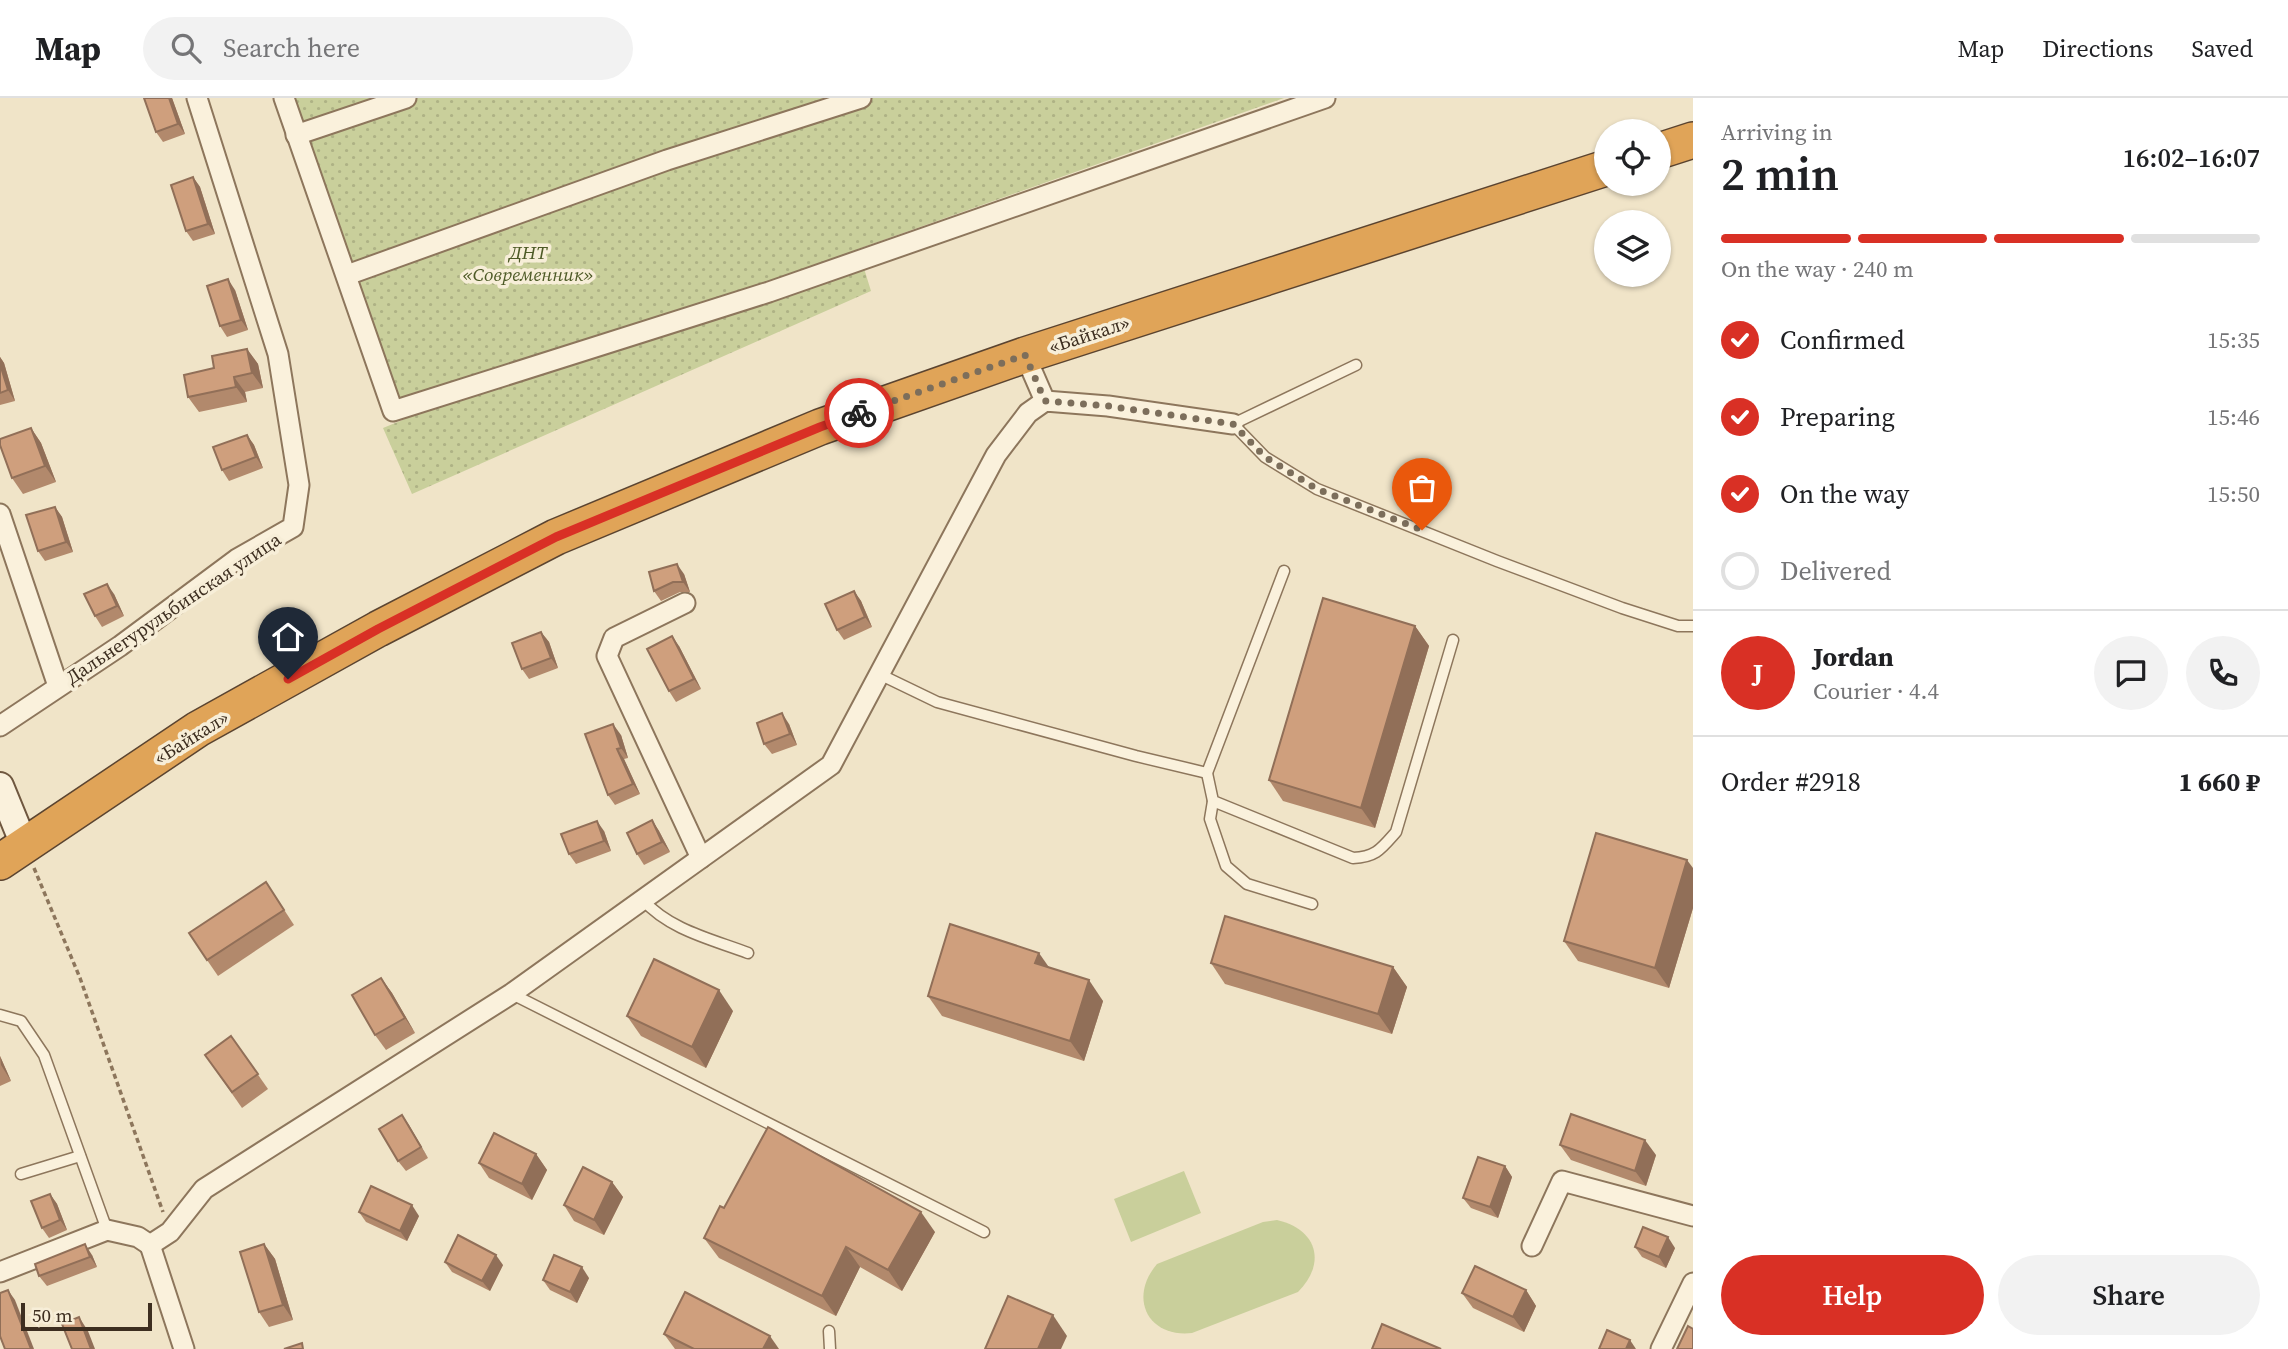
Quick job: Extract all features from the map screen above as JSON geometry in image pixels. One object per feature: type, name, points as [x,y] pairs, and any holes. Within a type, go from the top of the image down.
[{"type":"highway","points":[[1671,147],[1693,140]]},
{"type":"highway","name":"«Байкал»","points":[[12,855],[198,730],[378,629],[556,537],[820,427],[1025,355],[1594,172]]},
{"type":"street","name":"Дальнегурульбинская улица","points":[[0,726],[120,646],[237,559],[293,527],[299,485],[278,354],[197,98]]},
{"type":"street","points":[[284,98],[393,411],[769,292],[1325,98]]},
{"type":"street","points":[[296,135],[406,98]]},
{"type":"street","points":[[347,275],[667,160],[861,98]]},
{"type":"street","points":[[1025,355],[1045,401]]},
{"type":"street","points":[[150,1245],[170,1231],[204,1189],[512,993],[831,765],[996,455],[1028,413],[1045,401],[1108,406],[1233,424]]},
{"type":"street","points":[[0,514],[58,686]]},
{"type":"street","points":[[685,603],[614,638],[607,656],[701,858]]},
{"type":"street","points":[[0,786],[12,855]]},
{"type":"street","points":[[1532,1247],[1562,1181],[1693,1216]]},
{"type":"street","points":[[0,1272],[107,1230],[138,1237],[150,1245],[184,1349]]},
{"type":"street","points":[[1661,1349],[1693,1283]]},
{"type":"lane","points":[[1356,365],[1233,424],[1265,457],[1317,489],[1622,608],[1678,626],[1693,626]]},
{"type":"lane","points":[[1284,571],[1207,773],[1213,801],[1210,820],[1226,866],[1247,884],[1312,904]]},
{"type":"lane","points":[[1213,801],[1353,858],[1369,857],[1381,849],[1396,832],[1453,640]]},
{"type":"lane","points":[[879,674],[937,702],[1207,773]]},
{"type":"lane","points":[[643,900],[654,913],[671,924],[748,953]]},
{"type":"lane","points":[[512,993],[984,1232]]},
{"type":"lane","points":[[0,1015],[21,1021],[44,1055],[107,1230]]},
{"type":"lane","points":[[21,1174],[80,1156]]},
{"type":"lane","points":[[829,1331],[830,1349]]},
{"type":"path","points":[[12,855],[80,978],[170,1231]]},
{"type":"green space","name":"ДНТ «Современник»","points":[[294,98],[1284,98],[858,249],[871,291],[412,494],[383,428],[405,419]]},
{"type":"green space","points":[[1184,1171],[1201,1213],[1131,1242],[1114,1199]]},
{"type":"green space","points":[[1277,1220],[1291,1224],[1301,1231],[1313,1248],[1313,1270],[1298,1292],[1192,1333],[1177,1333],[1164,1329],[1147,1313],[1144,1290],[1148,1277],[1157,1264],[1263,1222]]},
{"type":"building","points":[[144,98],[169,98],[178,124],[156,132]]},
{"type":"building","points":[[193,177],[208,224],[186,231],[171,185]]},
{"type":"building","points":[[228,279],[241,320],[220,326],[207,286]]},
{"type":"building","points":[[247,349],[252,373],[234,377],[236,387],[188,397],[184,375],[214,368],[212,356]]},
{"type":"building","points":[[0,364],[8,390],[0,393]]},
{"type":"building","points":[[31,428],[45,466],[12,478],[0,439]]},
{"type":"building","points":[[247,435],[256,457],[222,470],[213,447]]},
{"type":"building","points":[[55,507],[66,542],[38,551],[26,515]]},
{"type":"building","points":[[677,564],[683,582],[673,582],[654,591],[649,572]]},
{"type":"building","points":[[107,584],[117,606],[95,616],[84,594]]},
{"type":"building","points":[[854,591],[865,617],[837,630],[825,604]]},
{"type":"building","points":[[1323,598],[1415,626],[1361,808],[1269,780]]},
{"type":"building","points":[[541,632],[551,658],[522,669],[512,643]]},
{"type":"building","points":[[672,636],[694,679],[669,691],[647,649]]},
{"type":"building","points":[[782,713],[790,734],[764,744],[757,723]]},
{"type":"building","points":[[613,724],[621,748],[617,749],[633,784],[608,795],[585,734]]},
{"type":"building","points":[[652,820],[662,842],[637,854],[627,833]]},
{"type":"building","points":[[597,821],[604,841],[569,854],[561,834]]},
{"type":"building","points":[[1596,833],[1687,860],[1655,968],[1564,941]]},
{"type":"building","points":[[266,882],[284,910],[207,960],[189,933]]},
{"type":"building","points":[[1225,916],[1393,967],[1378,1014],[1211,963]]},
{"type":"building","points":[[950,924],[1039,953],[1035,963],[1089,980],[1070,1041],[928,996]]},
{"type":"building","points":[[654,959],[719,990],[692,1047],[627,1016]]},
{"type":"building","points":[[381,978],[405,1018],[375,1035],[352,995]]},
{"type":"building","points":[[231,1036],[258,1074],[232,1092],[205,1055]]},
{"type":"building","points":[[1571,1114],[1645,1140],[1635,1171],[1560,1145]]},
{"type":"building","points":[[402,1115],[421,1147],[398,1161],[379,1129]]},
{"type":"building","points":[[768,1127],[921,1212],[888,1270],[846,1247],[822,1296],[704,1238],[720,1206],[724,1208]]},
{"type":"building","points":[[494,1133],[536,1154],[522,1184],[479,1163]]},
{"type":"building","points":[[1478,1157],[1505,1166],[1490,1207],[1463,1198]]},
{"type":"building","points":[[583,1167],[612,1182],[594,1220],[564,1205]]},
{"type":"building","points":[[371,1186],[412,1205],[400,1231],[359,1212]]},
{"type":"building","points":[[50,1194],[60,1220],[42,1228],[31,1201]]},
{"type":"building","points":[[1643,1227],[1668,1237],[1659,1257],[1635,1247]]},
{"type":"building","points":[[458,1235],[496,1255],[482,1281],[445,1262]]},
{"type":"building","points":[[85,1244],[90,1257],[39,1276],[35,1264]]},
{"type":"building","points":[[264,1244],[283,1305],[259,1312],[240,1252]]},
{"type":"building","points":[[554,1255],[582,1267],[570,1292],[543,1280]]},
{"type":"building","points":[[1475,1266],[1526,1290],[1513,1317],[1462,1293]]},
{"type":"building","points":[[8,1290],[31,1349],[5,1349],[0,1336],[0,1293]]},
{"type":"building","points":[[685,1292],[770,1336],[763,1349],[694,1349],[664,1334]]},
{"type":"building","points":[[1008,1296],[1053,1315],[1038,1349],[985,1349]]},
{"type":"building","points":[[79,1317],[91,1349],[72,1349],[62,1324]]},
{"type":"building","points":[[1382,1324],[1441,1349],[1372,1349]]},
{"type":"building","points":[[1688,1326],[1693,1329],[1693,1349],[1677,1349]]},
{"type":"building","points":[[1607,1330],[1630,1340],[1626,1349],[1599,1349]]},
{"type":"building","points":[[302,1343],[303,1349],[284,1349]]},
{"type":"way so far","points":[[859,413],[1025,355],[1045,401],[1108,406],[1233,424],[1265,457],[1317,489],[1422,530]]},
{"type":"route","points":[[288,679],[556,537],[859,413]]}]
